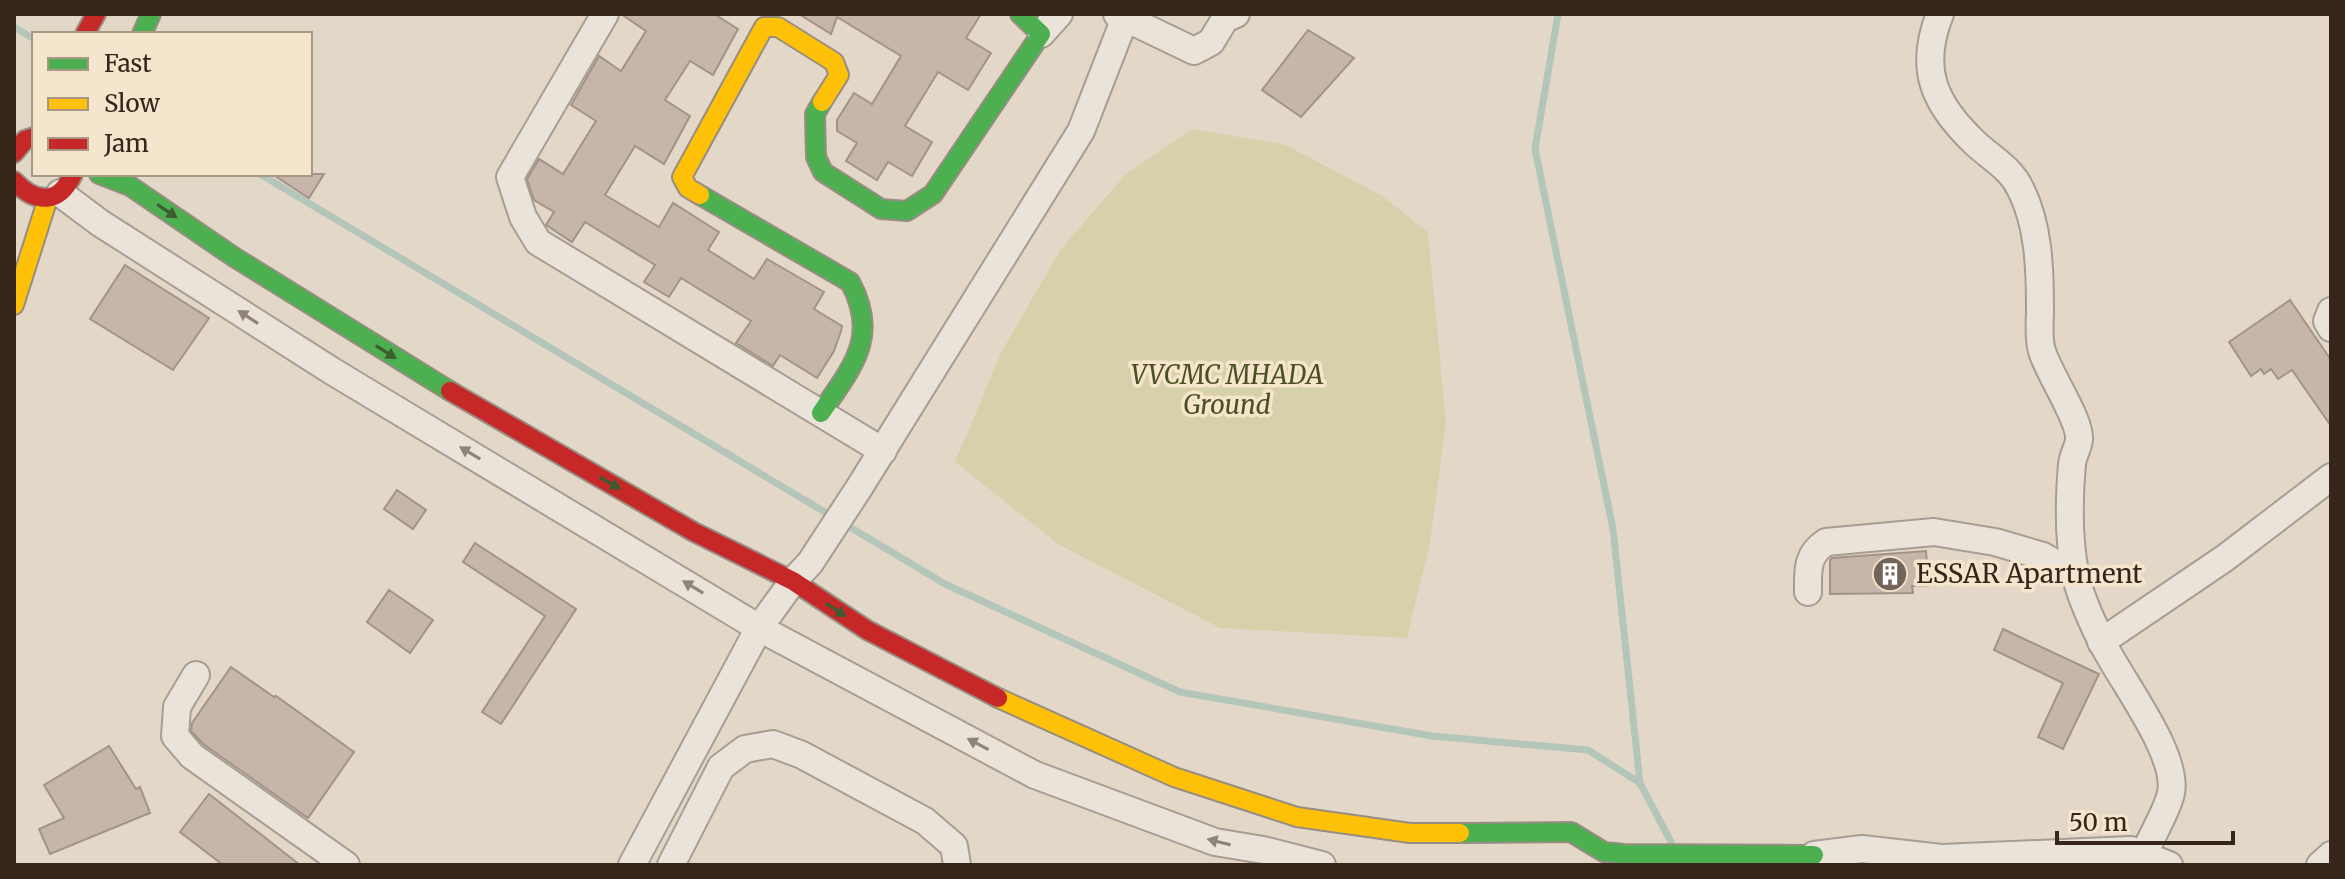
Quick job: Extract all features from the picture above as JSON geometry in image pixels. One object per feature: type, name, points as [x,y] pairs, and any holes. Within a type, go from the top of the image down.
[{"type":"street","points":[[605,14],[510,177],[523,217],[538,242],[883,451]]},
{"type":"street","points":[[1020,14],[1041,34]]},
{"type":"street","points":[[821,413],[863,342],[861,298],[850,282],[688,188],[682,177],[764,27],[778,27],[834,62],[839,75],[815,114],[816,157],[823,172],[881,209],[907,211],[933,194],[1041,34],[1059,14]]},
{"type":"street","points":[[632,865],[759,628],[883,451],[1081,131],[1121,16],[1194,51],[1211,42],[1225,19],[1236,14]]},
{"type":"street","points":[[1940,14],[1929,61],[1937,98],[1976,145],[2006,167],[2022,191],[2036,237],[2040,279],[2040,349],[2070,411],[2079,439],[2072,459],[2069,519],[2075,574],[2101,642],[2136,700],[2166,759],[2172,789],[2144,854]]},
{"type":"street","points":[[104,176],[130,186],[234,257],[481,409],[694,532],[801,572],[867,630],[986,692],[1174,777],[1297,817],[1410,833],[1571,832],[1605,857],[1740,855],[1813,860],[1862,849],[1941,858],[2131,850],[2169,865]]},
{"type":"street","points":[[60,189],[100,223],[332,371],[759,628],[1035,775],[1261,857],[1319,865],[1325,821]]},
{"type":"street","points":[[17,193],[34,198],[60,189]]},
{"type":"street","points":[[14,305],[60,189]]},
{"type":"street","points":[[2331,311],[2327,321],[2331,328]]},
{"type":"street","points":[[2101,642],[2225,558],[2331,477]]},
{"type":"street","points":[[1808,592],[1809,562],[1815,549],[1826,542],[1909,533],[1934,532],[1995,542],[2043,556],[2075,574]]},
{"type":"street","points":[[196,675],[177,707],[175,736],[192,756],[346,865]]},
{"type":"street","points":[[671,865],[721,767],[745,749],[773,744],[802,755],[925,821],[954,846],[957,865]]},
{"type":"street","points":[[2320,865],[2331,855]]},
{"type":"green space","name":"VVCMC MHADA Ground","points":[[1192,129],[1286,145],[1382,196],[1428,232],[1446,423],[1430,542],[1407,638],[1220,628],[1058,544],[955,462],[1002,351],[1061,249],[1126,174]]},
{"type":"building","points":[[621,14],[714,14],[738,29],[713,75],[690,61],[665,100],[690,116],[664,164],[635,146],[605,195],[659,227],[673,203],[719,232],[708,250],[754,279],[767,259],[824,292],[814,309],[842,326],[834,351],[817,378],[780,355],[773,366],[736,343],[751,321],[681,278],[669,297],[644,282],[655,265],[585,222],[572,242],[546,225],[554,212],[534,200],[527,179],[539,159],[563,174],[596,121],[571,105],[599,56],[621,71],[646,31]]},
{"type":"building","points":[[799,14],[981,14],[966,38],[991,53],[968,90],[938,72],[905,126],[932,142],[912,176],[888,162],[877,180],[846,161],[857,143],[837,131],[837,120],[854,93],[872,104],[901,56],[837,17],[831,34]]},
{"type":"building","points":[[1308,30],[1354,58],[1301,117],[1262,90]]},
{"type":"building","points":[[324,174],[309,198],[275,176]]},
{"type":"building","points":[[125,265],[209,318],[173,370],[90,319]]},
{"type":"building","points":[[2290,300],[2331,360],[2331,426],[2292,370],[2278,379],[2271,369],[2264,374],[2261,369],[2251,376],[2229,342]]},
{"type":"building","points":[[397,490],[426,510],[413,529],[384,509]]},
{"type":"building","points":[[475,543],[576,609],[501,724],[482,712],[545,616],[463,562]]},
{"type":"building","name":"ESSAR Apartment","points":[[1926,551],[1929,586],[1912,586],[1913,593],[1830,594],[1832,558]]},
{"type":"building","points":[[389,590],[433,620],[410,653],[367,622]]},
{"type":"building","points":[[2003,629],[2099,674],[2063,749],[2038,737],[2063,683],[1994,650]]},
{"type":"building","points":[[231,667],[354,752],[308,818],[203,744],[191,731],[192,723]]},
{"type":"building","points":[[109,746],[136,789],[140,787],[150,813],[50,854],[39,829],[64,818],[44,785]]},
{"type":"building","points":[[209,794],[300,865],[223,865],[180,832]]},
{"type":"waterway","points":[[1558,14],[1535,149],[1613,529],[1640,783]]},
{"type":"waterway","points":[[14,27],[32,38]]},
{"type":"waterway","points":[[263,176],[945,584],[1180,692],[1432,736],[1588,750],[1640,783],[1671,842]]},
{"type":"traffic: fast","points":[[143,32],[151,14]]},
{"type":"traffic: fast","points":[[822,102],[815,114],[816,157],[823,172],[881,209],[907,211],[933,194],[1041,34],[1020,14]]},
{"type":"traffic: fast","points":[[104,176],[130,186],[234,257],[450,391]]},
{"type":"traffic: fast","points":[[700,195],[850,282],[859,302],[862,335],[852,366],[821,413]]},
{"type":"traffic: fast","points":[[1460,833],[1571,832],[1604,852],[1624,854],[1814,855]]},
{"type":"traffic: slow","points":[[700,195],[688,188],[682,177],[764,27],[778,27],[834,62],[839,75],[822,102]]},
{"type":"traffic: slow","points":[[14,305],[48,198]]},
{"type":"traffic: slow","points":[[998,698],[1174,777],[1297,817],[1410,833],[1460,833]]},
{"type":"traffic: jam","points":[[86,32],[96,14]]},
{"type":"traffic: jam","points":[[14,153],[25,140],[32,138]]},
{"type":"traffic: jam","points":[[14,181],[31,194],[46,198],[61,191],[72,176]]},
{"type":"traffic: jam","points":[[450,391],[694,532],[793,581],[867,630],[998,698]]},
{"type":"place","name":"ESSAR Apartment","points":[[1890,574]]}]
